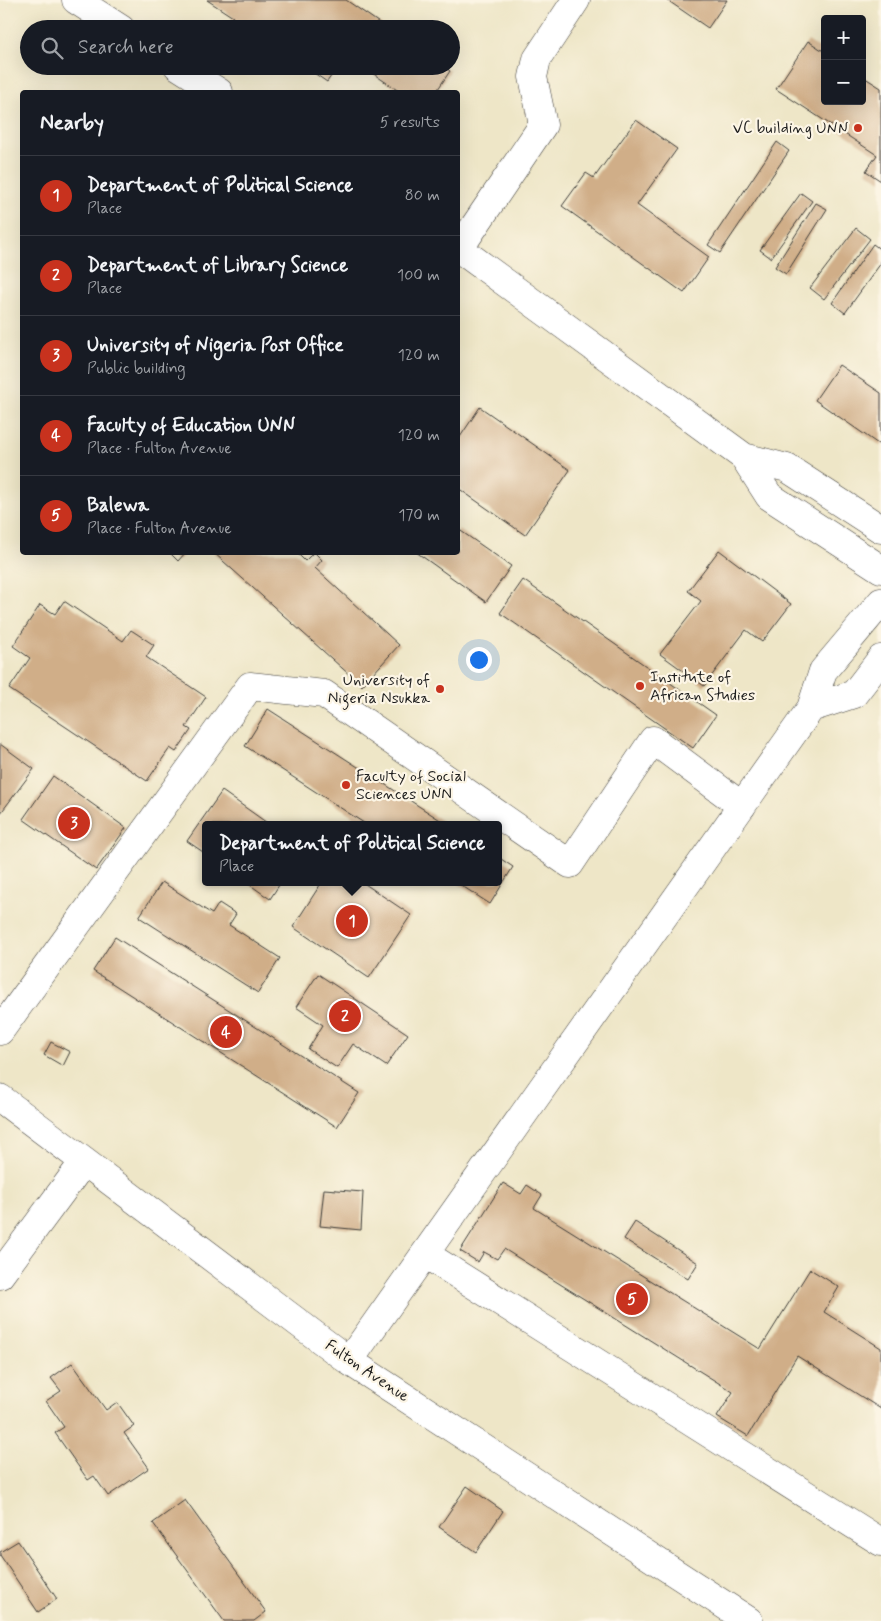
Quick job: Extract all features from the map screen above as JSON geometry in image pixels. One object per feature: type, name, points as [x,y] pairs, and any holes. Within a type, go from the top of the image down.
[{"type":"street","points":[[76,0],[107,20]]},
{"type":"street","points":[[460,245],[543,125],[533,77],[537,60],[576,0]]},
{"type":"street","points":[[192,75],[216,90]]},
{"type":"street","points":[[460,249],[744,457],[769,496],[881,569]]},
{"type":"street","points":[[744,457],[787,468],[881,529]]},
{"type":"street","points":[[349,1361],[811,708],[823,671],[881,602]]},
{"type":"street","points":[[811,708],[854,694],[881,659]]},
{"type":"street","points":[[0,1031],[250,686],[324,694],[570,864],[653,740],[742,806]]},
{"type":"street","name":"Fulton Avenue","points":[[0,1098],[83,1163],[349,1361],[749,1621]]},
{"type":"street","points":[[0,1275],[83,1163]]},
{"type":"street","points":[[425,1254],[881,1542]]},
{"type":"building","points":[[207,0],[346,0],[375,20],[231,20],[233,17]]},
{"type":"building","points":[[667,0],[727,0],[708,28]]},
{"type":"building","name":"VC building UNN","points":[[808,41],[821,49],[821,105],[866,105],[866,79],[881,88],[881,181],[866,171],[877,155],[776,89]]},
{"type":"building","points":[[317,75],[332,75],[327,82]]},
{"type":"building","points":[[375,75],[447,75],[437,90],[397,90]]},
{"type":"building","points":[[636,120],[677,149],[637,205],[709,257],[684,293],[562,206],[586,173],[594,178]]},
{"type":"building","points":[[777,142],[789,151],[720,253],[708,245]]},
{"type":"building","points":[[801,193],[812,201],[771,258],[760,250]]},
{"type":"building","points":[[816,203],[827,209],[786,274],[775,267]]},
{"type":"building","points":[[856,228],[870,239],[824,299],[810,288]]},
{"type":"building","points":[[873,244],[881,250],[881,263],[845,313],[832,303]]},
{"type":"building","points":[[839,365],[881,393],[881,446],[815,400]]},
{"type":"building","points":[[480,407],[570,470],[525,535],[460,489],[460,437]]},
{"type":"building","points":[[460,530],[511,566],[486,602],[420,555],[460,555]]},
{"type":"building","points":[[719,550],[791,604],[762,642],[746,630],[704,686],[660,654],[701,601],[688,591]]},
{"type":"building","points":[[172,555],[183,555],[178,561]]},
{"type":"building","points":[[216,555],[299,555],[305,561],[311,555],[317,555],[322,560],[315,568],[399,645],[362,686]]},
{"type":"building","name":"Institute of African Studies","points":[[523,580],[716,715],[693,748],[500,613]]},
{"type":"building","points":[[64,601],[123,641],[131,630],[154,645],[146,657],[206,697],[186,727],[191,730],[176,752],[170,748],[147,781],[9,689],[30,658],[13,646],[40,605],[55,614]]},
{"type":"building","name":"Faculty of Social Sciences UNN","points":[[268,709],[442,821],[361,821],[245,746]]},
{"type":"building","points":[[0,744],[34,769],[0,814]]},
{"type":"building","points":[[53,776],[126,828],[96,870],[23,819]]},
{"type":"building","points":[[222,791],[264,821],[202,821],[202,851],[187,841]]},
{"type":"building","points":[[502,860],[513,867],[502,885]]},
{"type":"building","points":[[162,882],[212,914],[219,903],[236,914],[229,925],[280,958],[258,993],[139,917]]},
{"type":"building","points":[[252,886],[278,886],[270,899]]},
{"type":"building","points":[[319,886],[368,886],[411,915],[369,978],[293,927]]},
{"type":"building","points":[[462,886],[501,886],[490,904]]},
{"type":"building","points":[[115,937],[359,1093],[337,1127],[93,971]]},
{"type":"building","points":[[318,974],[408,1034],[386,1066],[353,1044],[337,1068],[308,1049],[323,1025],[296,1007]]},
{"type":"building","points":[[51,1042],[70,1052],[63,1066],[44,1055]]},
{"type":"building","points":[[503,1183],[521,1194],[527,1185],[542,1195],[534,1208],[760,1349],[810,1269],[839,1287],[824,1312],[881,1348],[881,1409],[797,1356],[748,1436],[717,1417],[733,1392],[504,1249],[497,1259],[484,1252],[478,1262],[460,1251]]},
{"type":"building","points":[[324,1189],[363,1192],[361,1230],[320,1226]]},
{"type":"building","points":[[635,1222],[698,1263],[688,1279],[624,1239]]},
{"type":"building","points":[[72,1363],[106,1410],[117,1402],[134,1426],[124,1433],[149,1468],[108,1496],[94,1476],[88,1480],[55,1433],[64,1427],[46,1401],[61,1391],[51,1378]]},
{"type":"building","points":[[467,1486],[503,1511],[476,1552],[439,1527]]},
{"type":"building","points":[[185,1500],[266,1612],[254,1621],[224,1621],[153,1523]]},
{"type":"building","points":[[18,1541],[57,1599],[38,1612],[0,1555],[0,1552]]},
{"type":"place","name":"VC building UNN","points":[[858,128]]},
{"type":"place","name":"Institute of African Studies","points":[[640,686]]},
{"type":"place","name":"University of Nigeria Nsukka","points":[[440,689]]},
{"type":"place","name":"Faculty of Social Sciences UNN","points":[[346,785]]},
{"type":"place","name":"University of Nigeria Post Office","points":[[74,823]]},
{"type":"place","name":"Department of Political Science","points":[[352,921]]},
{"type":"place","name":"Department of Library Science","points":[[345,1016]]},
{"type":"place","name":"Faculty of Education UNN","points":[[226,1032]]},
{"type":"place","name":"Balewa","points":[[632,1299]]}]
